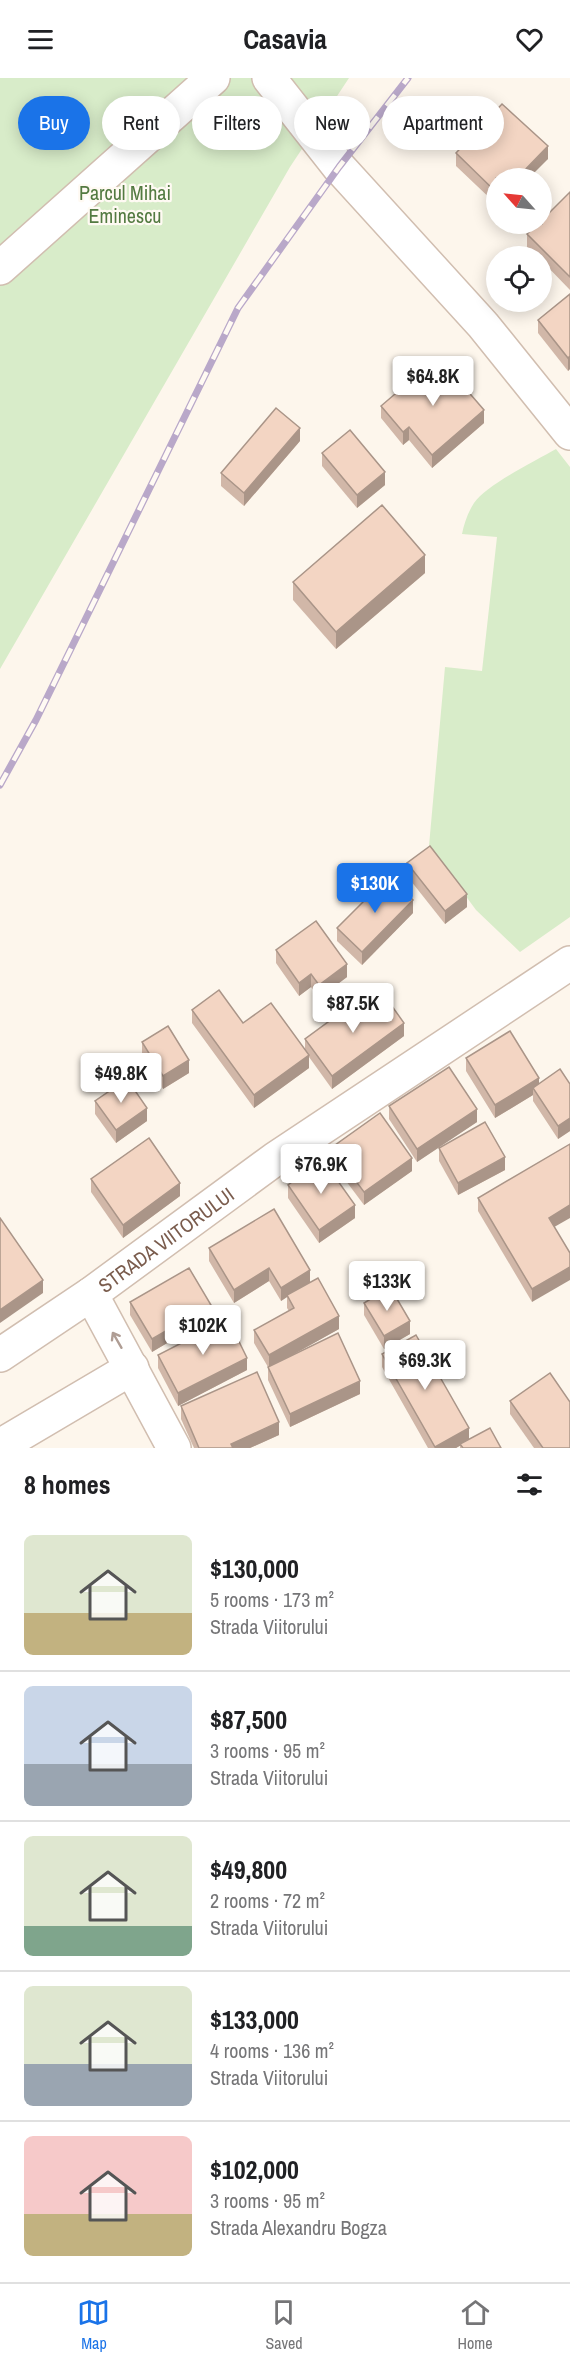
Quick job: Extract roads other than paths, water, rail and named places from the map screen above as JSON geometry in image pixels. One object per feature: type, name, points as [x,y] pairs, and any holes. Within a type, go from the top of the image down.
[{"type":"street","points":[[0,268],[213,78]]},
{"type":"street","points":[[269,78],[339,167],[483,325],[570,433]]},
{"type":"street","name":"STRADA VIITORULUI","points":[[0,1355],[91,1294],[276,1159],[570,963]]},
{"type":"street","points":[[91,1294],[174,1448]]},
{"type":"street","points":[[0,1446],[132,1368]]},
{"type":"railway","points":[[0,785],[36,720],[238,308],[339,167],[408,78]]},
{"type":"park label","name":"Parcul Mihai Eminescu","points":[[125,204]]}]
